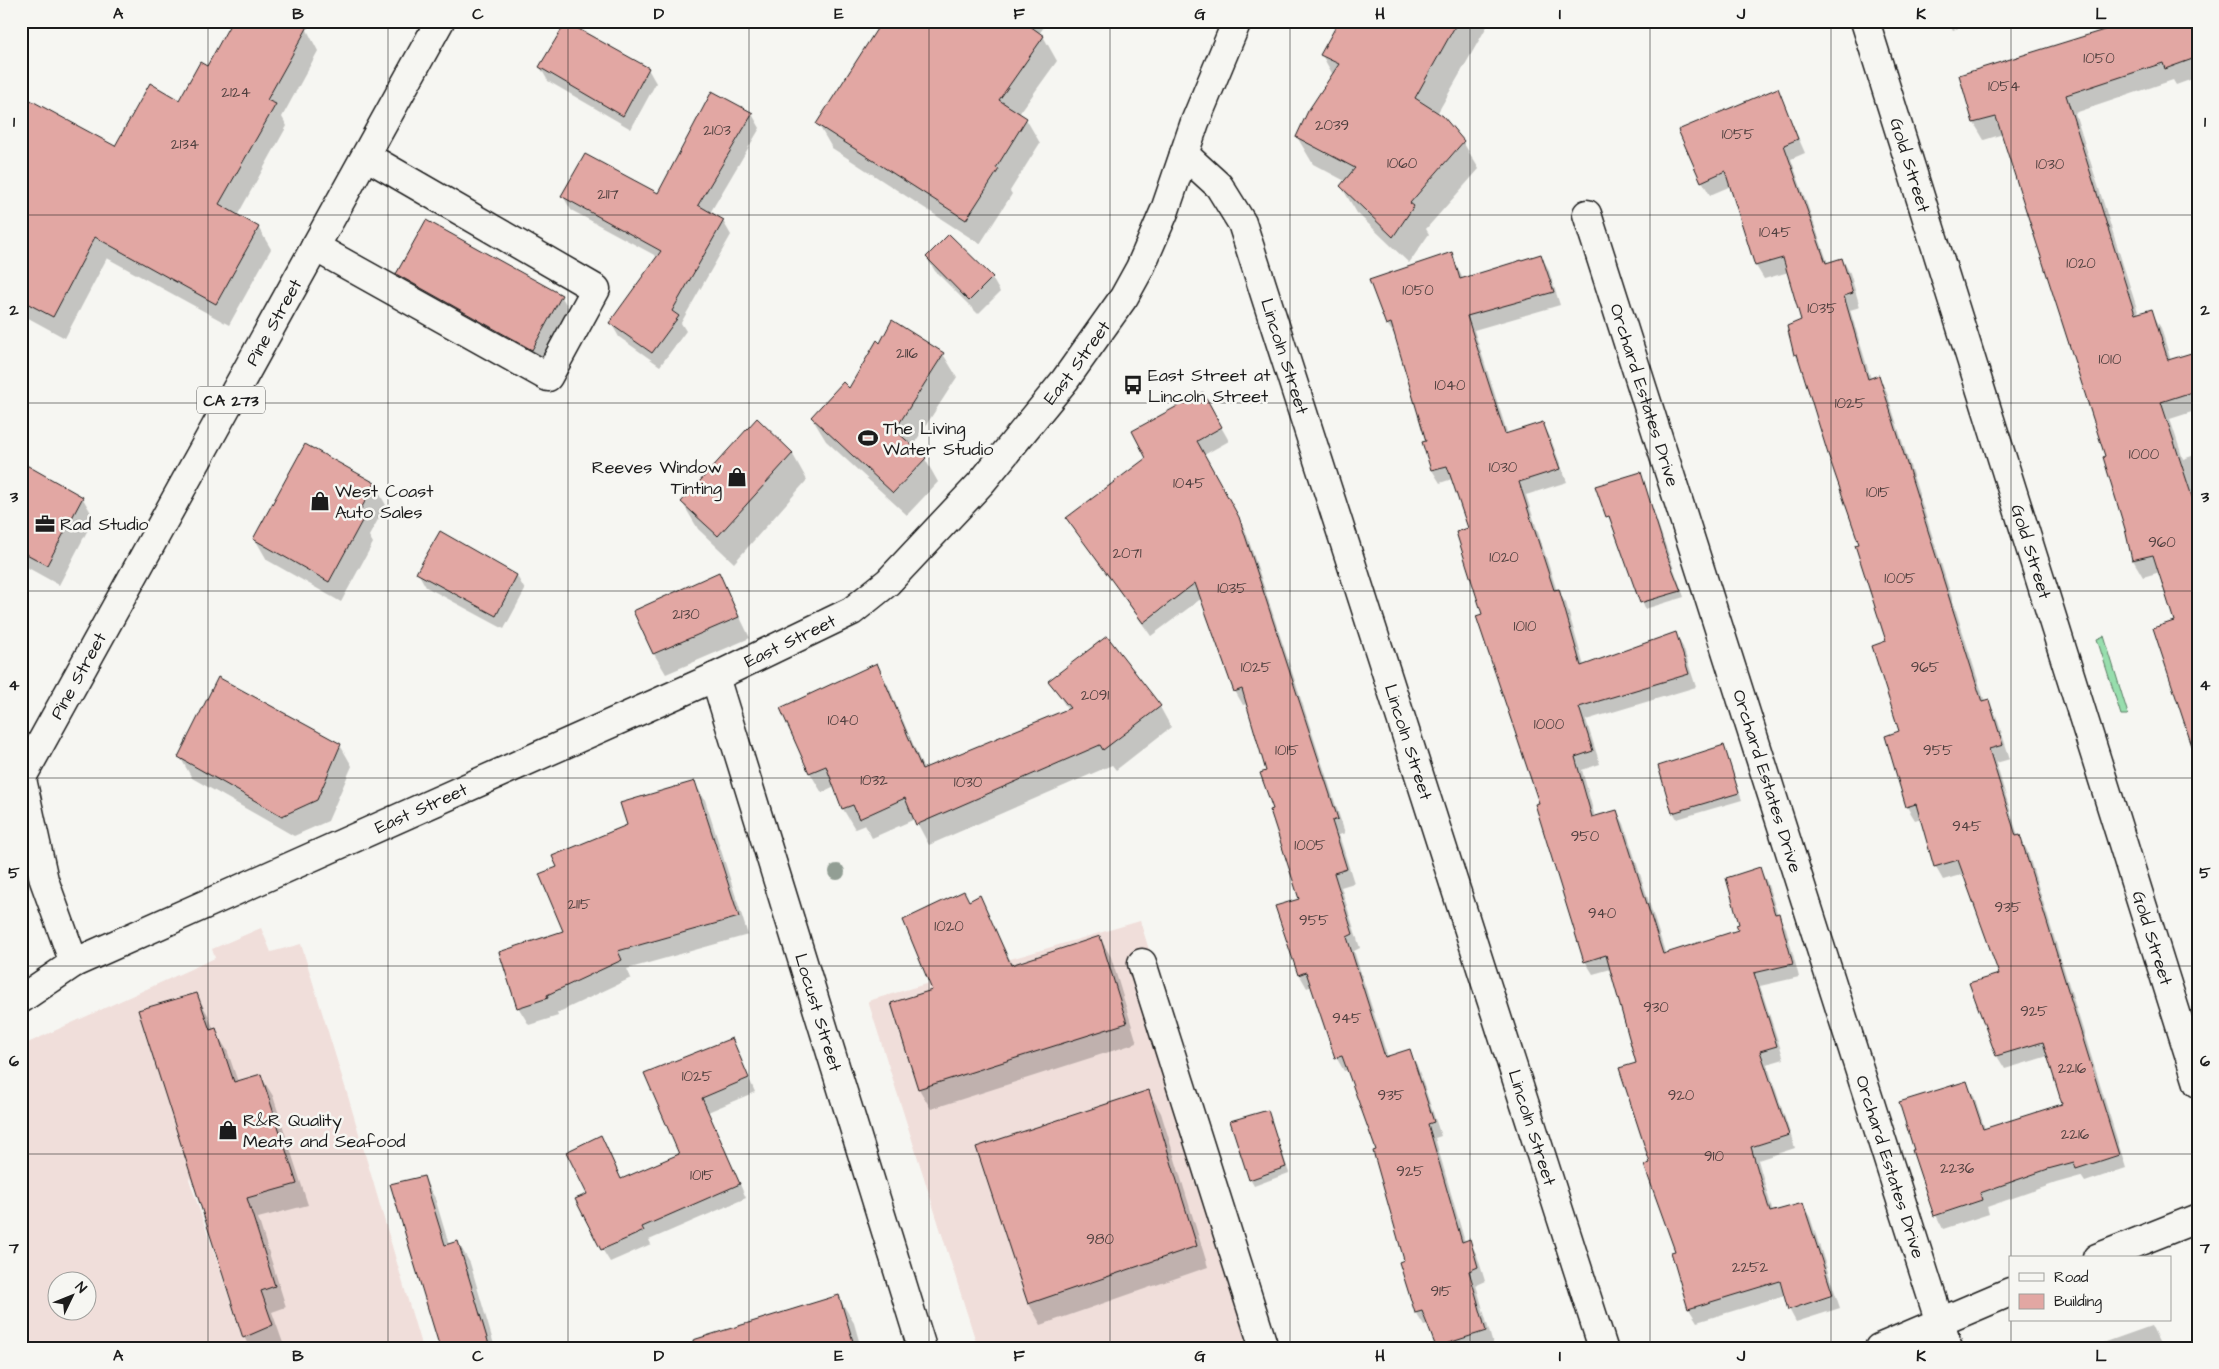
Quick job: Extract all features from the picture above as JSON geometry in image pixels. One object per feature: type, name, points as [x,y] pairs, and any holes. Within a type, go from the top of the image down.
[{"type":"street","name":"Pine Street","points":[[21,779],[440,21]]},
{"type":"street","name":"East Street","points":[[21,999],[74,963],[715,677],[857,608],[888,582],[981,483],[1065,380],[1124,297],[1140,268],[1158,226],[1184,154],[1237,21]]},
{"type":"street","name":"Gold Street","points":[[1865,21],[2198,1083]]},
{"type":"street","name":"Lincoln Street","points":[[1184,154],[1219,186],[1236,210],[1254,258],[1603,1348]]},
{"type":"street","points":[[315,247],[548,377],[596,289],[366,156]]},
{"type":"street","name":"Orchard Estates Drive","points":[[1587,214],[1948,1348]]},
{"type":"street","name":"Locust Street","points":[[715,677],[922,1348]]},
{"type":"street","points":[[21,779],[44,880],[74,963]]},
{"type":"street","points":[[1142,963],[1264,1348]]},
{"type":"street","points":[[2102,1256],[2198,1218]]},
{"type":"street","points":[[1879,1348],[1939,1320],[2009,1292]]},
{"type":"shaded area","points":[[1140,921],[1275,1348],[978,1348],[868,1001]]},
{"type":"shaded area","points":[[261,928],[271,952],[301,944],[422,1348],[21,1348],[21,1046],[215,958],[212,949]],"holes":[[[190,1178],[241,1276],[242,1335]]]},
{"type":"green space","points":[[2104,636],[2127,715],[2121,715],[2097,639]]},
{"type":"building","points":[[232,21],[311,21],[267,100],[276,104],[219,204],[259,227],[216,304],[95,237],[53,317],[21,300],[21,95],[115,146],[150,83],[179,100],[200,62],[207,66]]},
{"type":"building","points":[[882,21],[1023,21],[1044,36],[999,100],[1027,118],[996,168],[999,169],[966,220],[816,124]]},
{"type":"building","points":[[1339,21],[1458,21],[1415,98],[1443,116],[1464,141],[1410,203],[1414,206],[1393,237],[1340,186],[1355,168],[1296,137],[1308,111],[1339,64],[1320,55]]},
{"type":"building","points":[[2133,21],[2198,21],[2198,57],[2165,69],[2163,63],[2066,95],[2135,314],[2152,309],[2168,360],[2198,351],[2198,390],[2161,402],[2198,515],[2198,745],[2192,746],[2153,628],[2174,621],[2153,555],[2132,560],[2125,529],[2103,457],[2105,456],[1996,117],[1973,123],[1959,75]]},
{"type":"building","points":[[566,22],[649,68],[623,116],[539,67]]},
{"type":"building","points":[[1778,88],[1798,139],[1784,145],[1826,263],[1842,258],[1853,293],[1844,296],[1868,379],[1879,375],[1982,702],[1989,700],[2003,745],[1989,749],[2016,836],[2020,835],[2119,1155],[2076,1169],[2074,1162],[2048,1169],[1980,1193],[1982,1200],[1934,1216],[1912,1150],[1914,1150],[1899,1102],[1967,1081],[1983,1129],[2062,1104],[2043,1042],[1996,1056],[1969,983],[1999,974],[1958,860],[1934,867],[1916,804],[1906,807],[1885,736],[1899,731],[1872,646],[1886,641],[1855,545],[1859,544],[1828,454],[1797,354],[1794,355],[1787,326],[1801,320],[1783,258],[1755,266],[1725,171],[1701,182],[1678,130]]},
{"type":"building","points":[[712,91],[753,113],[698,205],[724,220],[672,311],[679,316],[652,353],[609,323],[661,251],[561,196],[585,154],[658,193]]},
{"type":"building","points":[[426,220],[562,295],[532,350],[396,274]]},
{"type":"building","points":[[949,234],[993,277],[969,301],[926,257]]},
{"type":"building","points":[[1452,252],[1460,279],[1541,254],[1554,292],[1467,316],[1505,434],[1543,422],[1560,469],[1519,482],[1554,590],[1559,589],[1581,666],[1676,632],[1689,674],[1579,707],[1593,751],[1575,757],[1592,817],[1617,810],[1663,954],[1738,930],[1736,925],[1739,924],[1726,878],[1760,867],[1775,914],[1779,913],[1793,964],[1754,973],[1777,1046],[1760,1051],[1789,1135],[1751,1147],[1770,1212],[1803,1203],[1833,1295],[1788,1310],[1780,1281],[1688,1309],[1671,1252],[1675,1251],[1644,1165],[1650,1163],[1619,1068],[1636,1063],[1606,955],[1584,962],[1535,804],[1539,803],[1476,616],[1482,614],[1456,532],[1468,528],[1447,466],[1431,470],[1422,442],[1426,441],[1391,323],[1386,325],[1369,280]]},
{"type":"building","points":[[892,320],[944,353],[895,430],[926,458],[893,493],[811,417],[843,382],[849,388],[877,340],[880,343]]},
{"type":"building","points":[[1203,392],[1222,427],[1197,441],[1239,517],[1338,819],[1332,821],[1347,869],[1334,873],[1353,934],[1347,937],[1385,1057],[1410,1049],[1434,1122],[1428,1124],[1462,1242],[1470,1239],[1478,1267],[1469,1271],[1486,1331],[1436,1347],[1422,1311],[1415,1313],[1399,1262],[1404,1260],[1373,1151],[1376,1150],[1342,1056],[1335,1058],[1306,972],[1298,975],[1275,906],[1299,899],[1270,810],[1273,809],[1260,773],[1266,771],[1242,689],[1234,692],[1195,583],[1143,623],[1066,518],[1146,458],[1132,431]]},
{"type":"building","name":"Reeves Window Tinting","points":[[757,418],[793,453],[718,536],[681,502]]},
{"type":"building","name":"West Coast Auto Sales","points":[[305,444],[375,483],[356,518],[362,521],[329,582],[253,539]]},
{"type":"building","name":"Rad Studio","points":[[21,462],[83,497],[47,565],[21,551]]},
{"type":"building","points":[[1641,472],[1666,553],[1681,591],[1640,603],[1609,516],[1606,517],[1595,486]]},
{"type":"building","points":[[440,531],[517,575],[496,616],[416,573]]},
{"type":"building","points":[[719,572],[739,617],[653,654],[633,611]]},
{"type":"building","points":[[1107,636],[1161,706],[1103,750],[1100,745],[916,825],[905,798],[859,819],[853,805],[842,809],[826,766],[809,773],[780,708],[877,663],[922,769],[1070,708],[1048,681]]},
{"type":"building","points":[[218,677],[341,744],[317,800],[282,816],[178,757]]},
{"type":"building","points":[[1724,745],[1739,793],[1672,813],[1658,766]]},
{"type":"building","points":[[695,781],[739,917],[618,951],[622,960],[547,995],[548,998],[517,1008],[499,952],[563,931],[539,874],[557,867],[552,856],[627,825],[620,803]]},
{"type":"building","points":[[964,891],[969,901],[980,895],[1011,965],[1100,936],[1127,1023],[918,1089],[891,1003],[932,990],[903,920]]},
{"type":"building","name":"R&R Quality Meats and Seafood","points":[[197,993],[210,1030],[216,1028],[234,1082],[261,1074],[297,1184],[247,1198],[275,1286],[261,1291],[273,1325],[243,1338],[138,1010]]},
{"type":"building","points":[[732,1038],[749,1078],[702,1098],[740,1184],[642,1227],[644,1231],[601,1250],[575,1199],[587,1194],[566,1152],[601,1135],[621,1179],[679,1154],[644,1073]]},
{"type":"building","points":[[1149,1090],[1197,1246],[1028,1304],[976,1147]]},
{"type":"building","points":[[1268,1110],[1286,1167],[1249,1180],[1230,1121]]},
{"type":"building","points":[[424,1176],[445,1245],[458,1241],[490,1348],[440,1348],[390,1184]]},
{"type":"building","points":[[839,1295],[855,1348],[694,1348],[693,1340]]},
{"type":"place","name":"East Street at Lincoln Street","points":[[1133,385]]},
{"type":"place","name":"The Living Water Studio","points":[[868,438]]},
{"type":"place","name":"Reeves Window Tinting","points":[[737,477]]},
{"type":"place","name":"West Coast Auto Sales","points":[[320,501]]},
{"type":"place","name":"Rad Studio","points":[[45,524]]},
{"type":"place","name":"R&R Quality Meats and Seafood","points":[[228,1130]]}]
